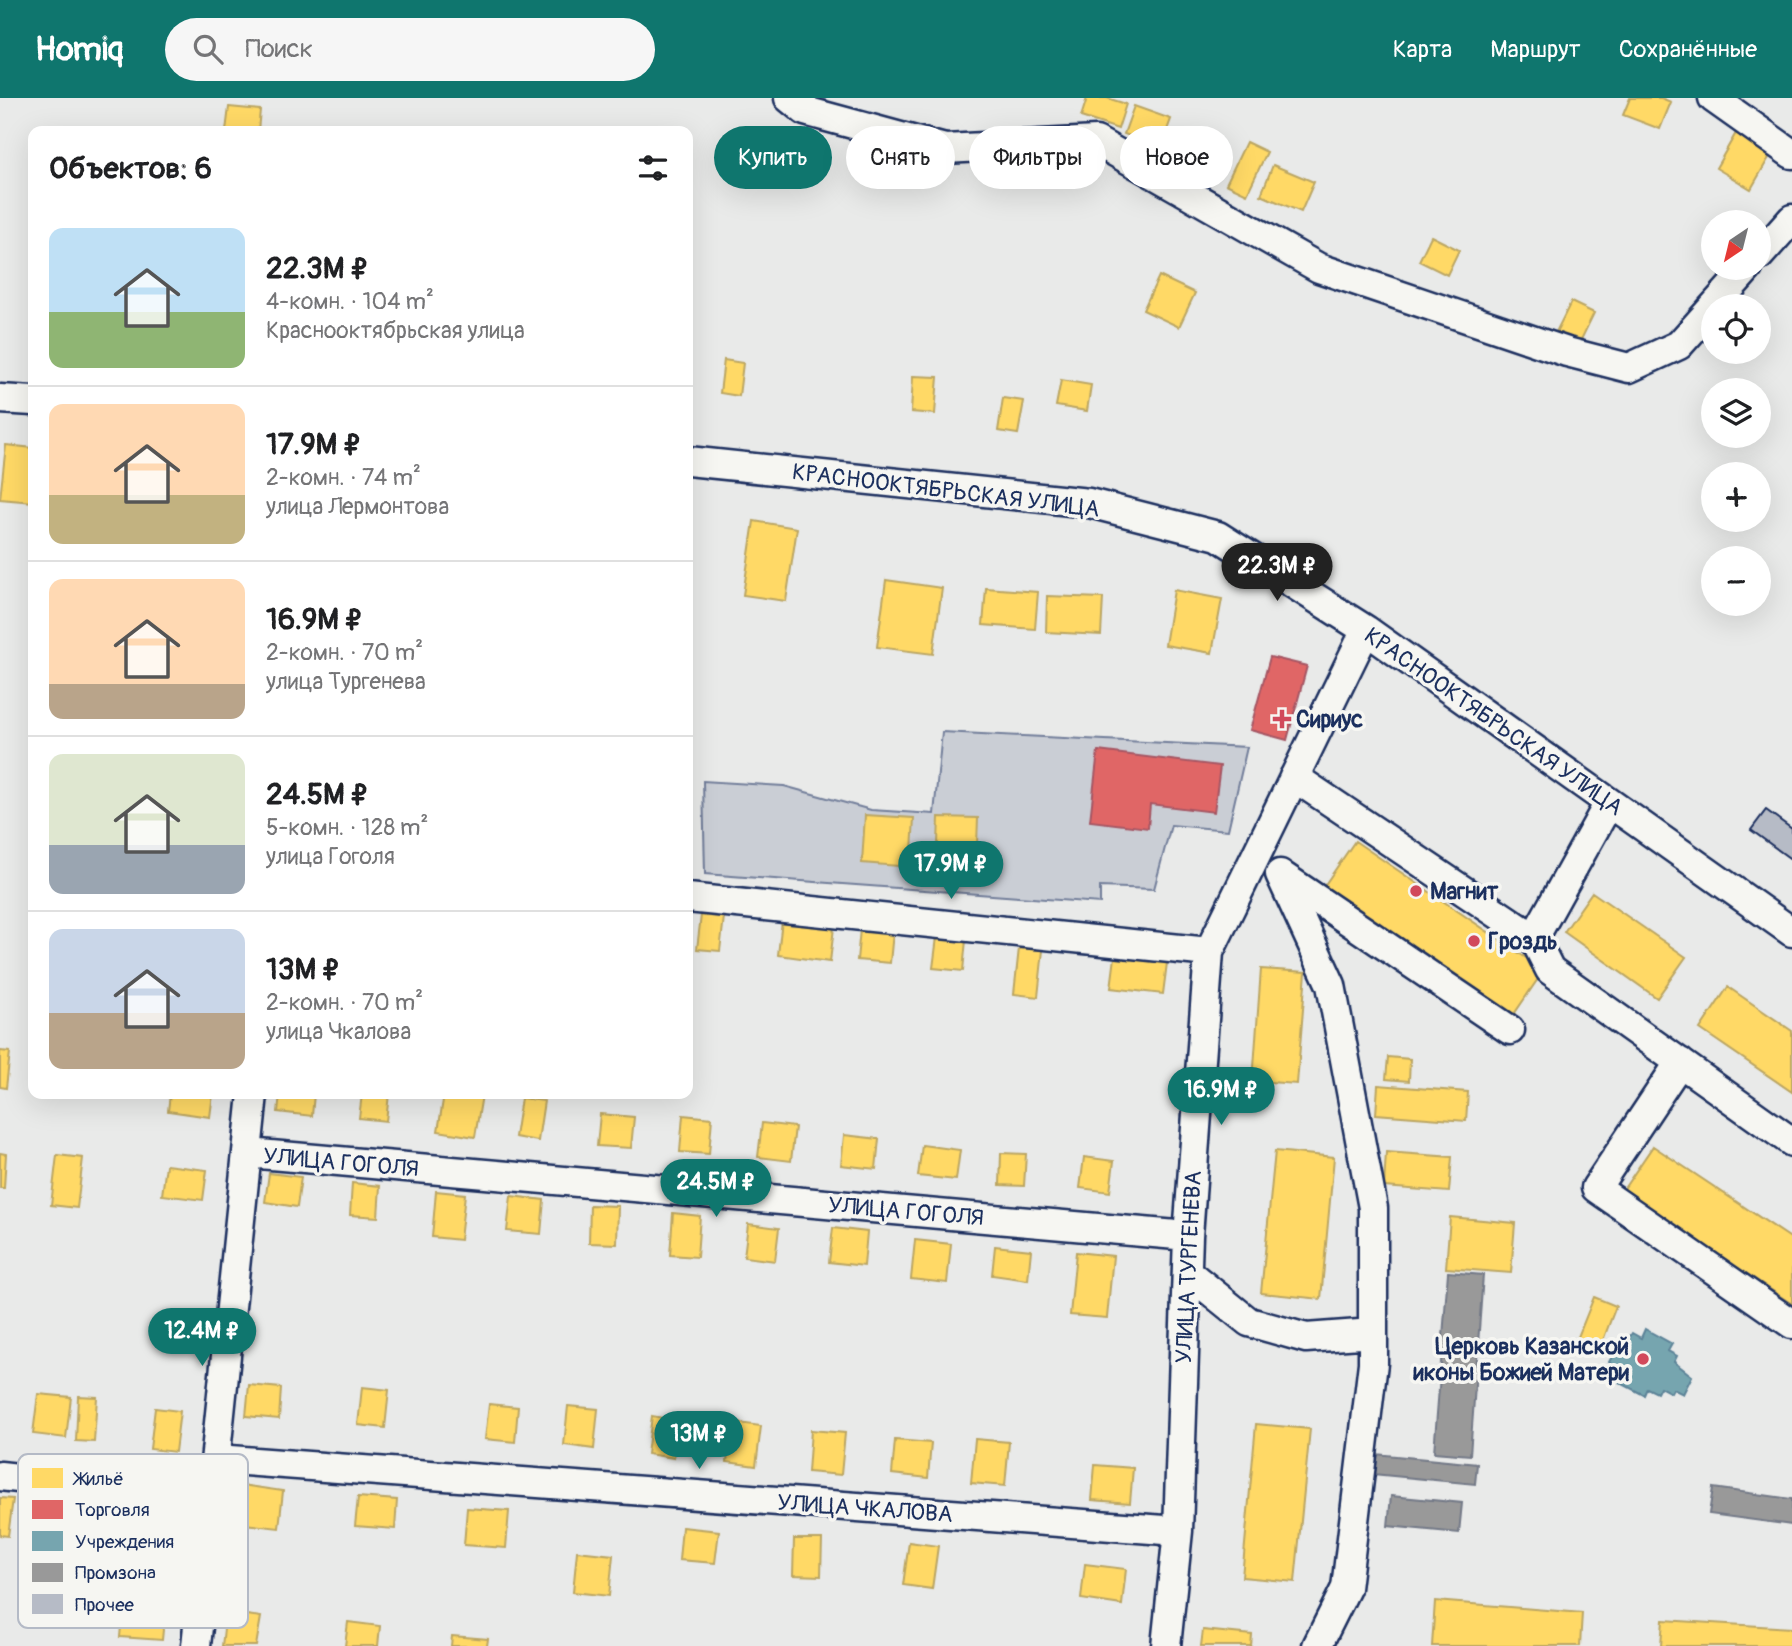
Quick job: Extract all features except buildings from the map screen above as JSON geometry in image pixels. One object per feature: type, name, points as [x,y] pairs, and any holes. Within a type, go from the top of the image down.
[{"type":"street","points":[[789,98],[805,111],[945,149],[1096,141],[1319,268],[1567,352],[1629,368],[1679,345],[1737,280]]},
{"type":"street","points":[[1713,98],[1792,154]]},
{"type":"street","points":[[1771,243],[1792,219]]},
{"type":"street","points":[[0,399],[28,401]]},
{"type":"street","name":"КРАСНООКТЯБРЬСКАЯ УЛИЦА","points":[[693,462],[1089,503],[1218,536],[1366,630],[1792,932]]},
{"type":"street","name":"УЛИЦА ТУРГЕНЕВА","points":[[1166,1646],[1178,1531],[1188,1236],[1209,952],[1366,630]]},
{"type":"street","points":[[1294,777],[1534,938],[1550,970],[1792,1142]]},
{"type":"street","points":[[1534,938],[1609,803]]},
{"type":"street","points":[[1255,859],[1510,1030]]},
{"type":"street","points":[[1280,874],[1331,985],[1348,1063],[1373,1208],[1373,1363],[1346,1588],[1317,1646]]},
{"type":"street","points":[[693,899],[1209,952]]},
{"type":"street","points":[[1680,1062],[1596,1188],[1792,1324]]},
{"type":"street","points":[[218,1454],[253,1099]]},
{"type":"street","name":"УЛИЦА ГОГОЛЯ","points":[[248,1153],[1188,1236]]},
{"type":"street","points":[[1187,1272],[1249,1322],[1306,1338],[1373,1332]]},
{"type":"street","name":"УЛИЦА ЧКАЛОВА","points":[[248,1462],[1178,1531]]},
{"type":"street","points":[[0,1476],[18,1478]]},
{"type":"street","points":[[196,1646],[198,1628]]},
{"type":"shaded area","points":[[942,732],[1247,747],[1228,830],[1171,825],[1154,889],[1100,887],[1100,903],[705,874],[703,781],[784,786],[871,810],[934,814]]},
{"type":"place","name":"Сириус","points":[[1282,719]]},
{"type":"place","name":"Магнит","points":[[1416,891]]},
{"type":"place","name":"Гроздь","points":[[1474,941]]},
{"type":"place","name":"Церковь Казанской иконы Божией Матери","points":[[1643,1359]]}]
